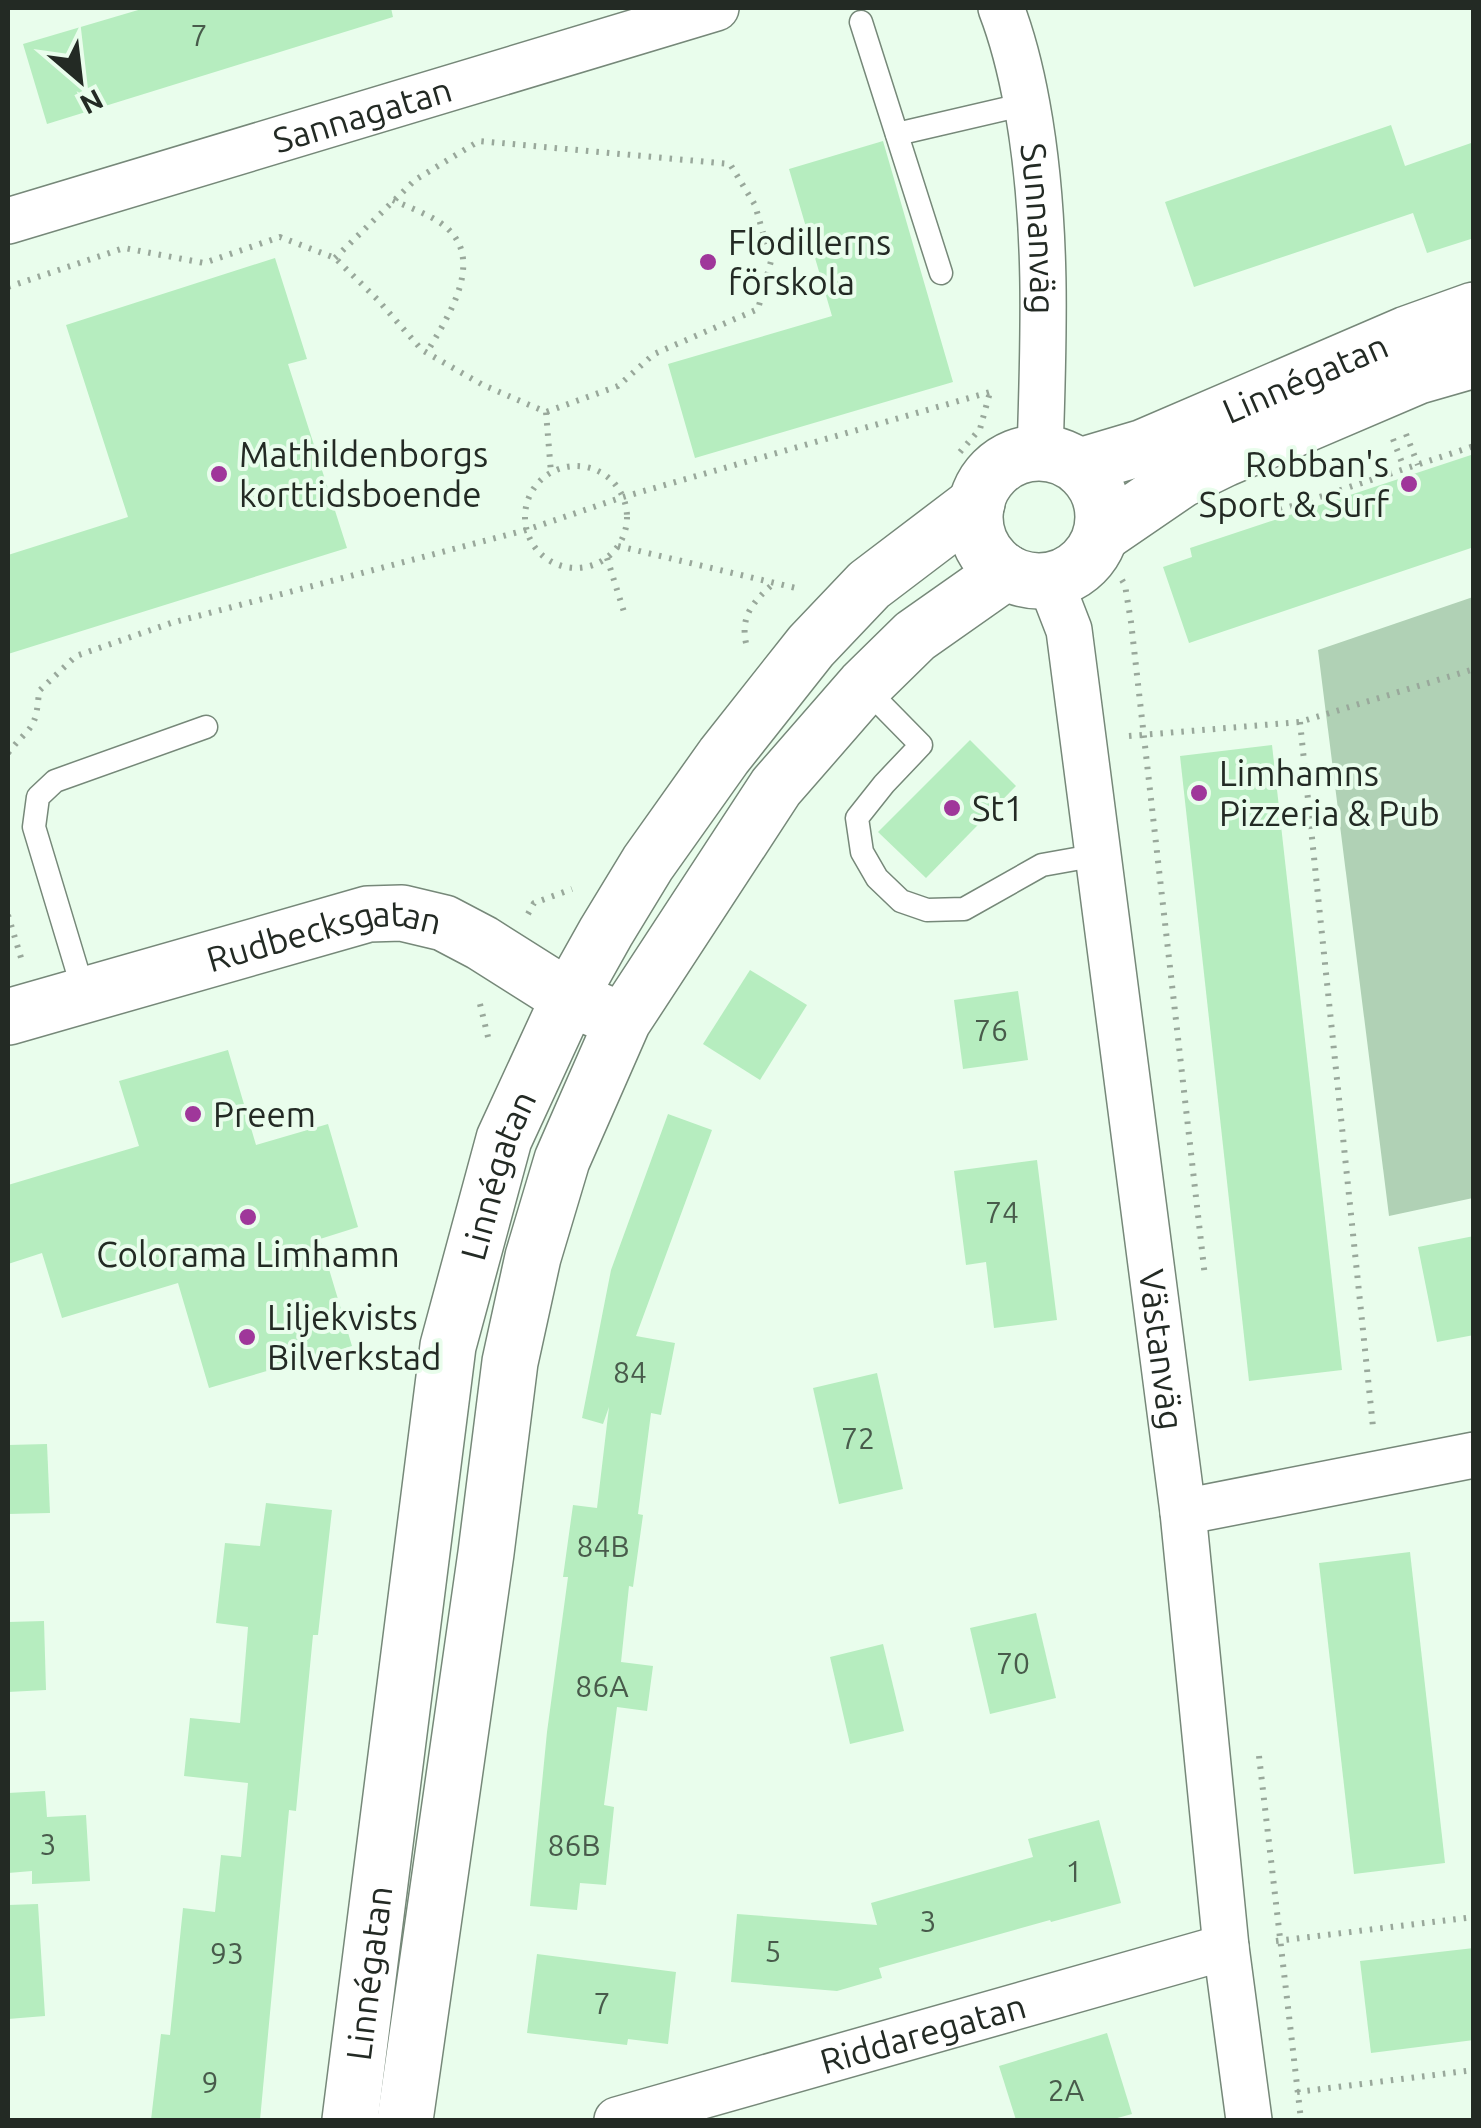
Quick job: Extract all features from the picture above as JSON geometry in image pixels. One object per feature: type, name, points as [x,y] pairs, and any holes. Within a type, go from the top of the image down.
[{"type":"street","name":"Sannagatan","points":[[8,221],[716,8]]},
{"type":"street","name":"Sunnanväg","points":[[1001,8],[1036,157],[1060,459]]},
{"type":"street","name":"Linnégatan","points":[[1060,459],[1144,447],[1406,334],[1474,310]]},
{"type":"street","name":"Linnégatan","points":[[1102,534],[1181,480],[1224,459],[1418,376],[1474,360]]},
{"type":"street","points":[[1008,459],[1060,459],[1095,484],[1104,511],[1102,534],[1083,564],[1072,572],[1028,576],[990,558],[979,540],[976,503],[988,478],[1008,459]]},
{"type":"street","name":"Linnégatan","points":[[350,2120],[448,1346],[504,1139],[570,998],[606,932],[658,848],[724,756],[811,646],[869,585],[976,503]]},
{"type":"street","name":"Linnégatan","points":[[404,2120],[510,1362],[533,1256],[562,1160],[623,1021],[776,788],[864,686],[924,628],[1028,576]]},
{"type":"street","name":"Västanväg","points":[[1028,576],[1068,630],[1183,1512],[1226,1947],[1249,2120]]},
{"type":"street","name":"Rudbecksgatan","points":[[17,994],[84,993],[368,914],[402,913],[444,924],[570,998],[623,1021]]},
{"type":"street","points":[[1183,1512],[1474,1455]]},
{"type":"street","name":"Riddaregatan","points":[[617,2120],[1226,1947]]},
{"type":"lane","points":[[861,22],[940,274]]},
{"type":"lane","points":[[896,134],[1026,104]]},
{"type":"lane","points":[[864,686],[921,745],[858,818],[862,852],[877,878],[901,901],[927,910],[964,909],[1042,865],[1098,855]]},
{"type":"lane","points":[[84,993],[34,827],[38,797],[55,781],[206,727]]},
{"type":"path","points":[[8,286],[124,248],[204,263],[280,237],[335,258],[427,352],[483,385],[546,412],[618,386],[654,354],[758,309],[771,261],[756,205],[730,164],[479,141],[415,180],[335,258]]},
{"type":"path","points":[[394,200],[450,231],[462,250],[464,264],[458,289],[427,352]]},
{"type":"path","points":[[8,752],[32,730],[40,691],[76,656],[171,624],[526,530],[623,497],[990,392]]},
{"type":"path","points":[[546,412],[551,473]]},
{"type":"path","points":[[1410,442],[1418,464]]},
{"type":"path","points":[[1280,510],[1317,494],[1474,446]]},
{"type":"path","points":[[1397,449],[1404,468]]},
{"type":"path","points":[[564,468],[592,468],[616,485],[623,497],[626,530],[607,558],[592,566],[575,569],[544,558],[526,530],[529,497],[538,483],[564,468]]},
{"type":"path","points":[[618,546],[811,592]]},
{"type":"path","points":[[607,558],[624,612]]},
{"type":"path","points":[[750,654],[744,639],[744,622],[750,608],[774,583]]},
{"type":"path","points":[[1125,586],[1206,1286]]},
{"type":"path","points":[[1082,740],[1300,722],[1474,669]]},
{"type":"path","points":[[1300,722],[1378,1474]]},
{"type":"path","points":[[8,915],[17,994]]},
{"type":"path","points":[[1258,1750],[1301,2120]]},
{"type":"path","points":[[1280,1940],[1474,1917]]},
{"type":"path","points":[[1298,2092],[1474,2070]]},
{"type":"green space","points":[[1473,597],[1473,1198],[1389,1216],[1318,650]]},
{"type":"building","points":[[145,8],[391,8],[393,17],[47,124],[23,44]]},
{"type":"building","points":[[1391,125],[1405,166],[1474,142],[1474,238],[1427,253],[1413,213],[1194,287],[1165,202]]},
{"type":"building","points":[[883,141],[953,382],[695,458],[668,364],[832,316],[789,169]]},
{"type":"building","name":"Mathildenborgs korttidsboende","points":[[275,258],[307,359],[288,364],[347,548],[8,654],[8,555],[128,517],[66,325]]},
{"type":"building","points":[[1474,454],[1474,547],[1189,643],[1163,567],[1192,557],[1190,548]]},
{"type":"building","points":[[970,740],[1016,786],[926,878],[878,832]]},
{"type":"building","points":[[1272,745],[1342,1370],[1249,1381],[1180,756]]},
{"type":"building","points":[[750,970],[807,1005],[760,1080],[703,1044]]},
{"type":"building","points":[[1018,991],[1028,1060],[963,1069],[954,1000]]},
{"type":"building","points":[[228,1050],[256,1145],[328,1124],[358,1227],[320,1239],[352,1346],[209,1388],[178,1283],[62,1318],[42,1253],[8,1264],[8,1185],[139,1146],[119,1081]]},
{"type":"building","points":[[668,1114],[712,1130],[636,1336],[675,1343],[661,1415],[651,1413],[638,1514],[643,1515],[633,1587],[629,1586],[621,1662],[653,1666],[647,1711],[617,1707],[604,1805],[614,1807],[606,1885],[580,1883],[577,1910],[530,1906],[573,1505],[597,1508],[609,1407],[603,1424],[582,1418],[611,1270]]},
{"type":"building","points":[[1037,1160],[1057,1320],[994,1328],[986,1262],[966,1265],[954,1171]]},
{"type":"building","points":[[1474,1236],[1474,1335],[1437,1342],[1418,1247]]},
{"type":"building","points":[[877,1373],[903,1489],[839,1504],[813,1388]]},
{"type":"building","points":[[47,1444],[50,1513],[8,1514],[8,1445]]},
{"type":"building","points":[[266,1503],[332,1510],[318,1635],[313,1635],[296,1811],[289,1810],[260,2120],[151,2120],[161,2034],[170,2035],[183,1908],[215,1912],[221,1855],[241,1857],[248,1783],[184,1776],[190,1718],[240,1723],[248,1627],[216,1623],[225,1543],[260,1546]]},
{"type":"building","points":[[1410,1552],[1445,1863],[1354,1874],[1319,1563]]},
{"type":"building","points":[[1036,1613],[1056,1698],[990,1714],[970,1628]]},
{"type":"building","points":[[44,1621],[46,1690],[8,1692],[8,1622]]},
{"type":"building","points":[[883,1644],[904,1731],[850,1744],[830,1657]]},
{"type":"building","points":[[45,1791],[47,1817],[86,1815],[90,1881],[32,1884],[32,1871],[8,1873],[8,1793]]},
{"type":"building","points":[[1099,1820],[1121,1903],[879,1968],[882,1978],[837,1991],[731,1982],[737,1914],[877,1925],[871,1903],[1033,1857],[1028,1839]]},
{"type":"building","points":[[38,1904],[45,2016],[8,2019],[8,1905]]},
{"type":"building","points":[[1474,1948],[1474,2040],[1371,2053],[1360,1961]]},
{"type":"building","points":[[537,1954],[676,1972],[668,2044],[628,2039],[627,2045],[527,2033]]},
{"type":"building","points":[[1107,2033],[1132,2114],[1110,2120],[1016,2120],[999,2066]]},
{"type":"place","name":"Flodillerns förskola","points":[[708,262]]},
{"type":"place","name":"Mathildenborgs korttidsboende","points":[[219,474]]},
{"type":"place","name":"Robban's Sport & Surf","points":[[1409,484]]},
{"type":"place","name":"Limhamns Pizzeria & Pub","points":[[1199,793]]},
{"type":"place","name":"St1","points":[[952,808]]},
{"type":"place","name":"Preem","points":[[193,1114]]},
{"type":"place","name":"Colorama Limhamn","points":[[248,1217]]},
{"type":"place","name":"Liljekvists Bilverkstad","points":[[247,1337]]}]
